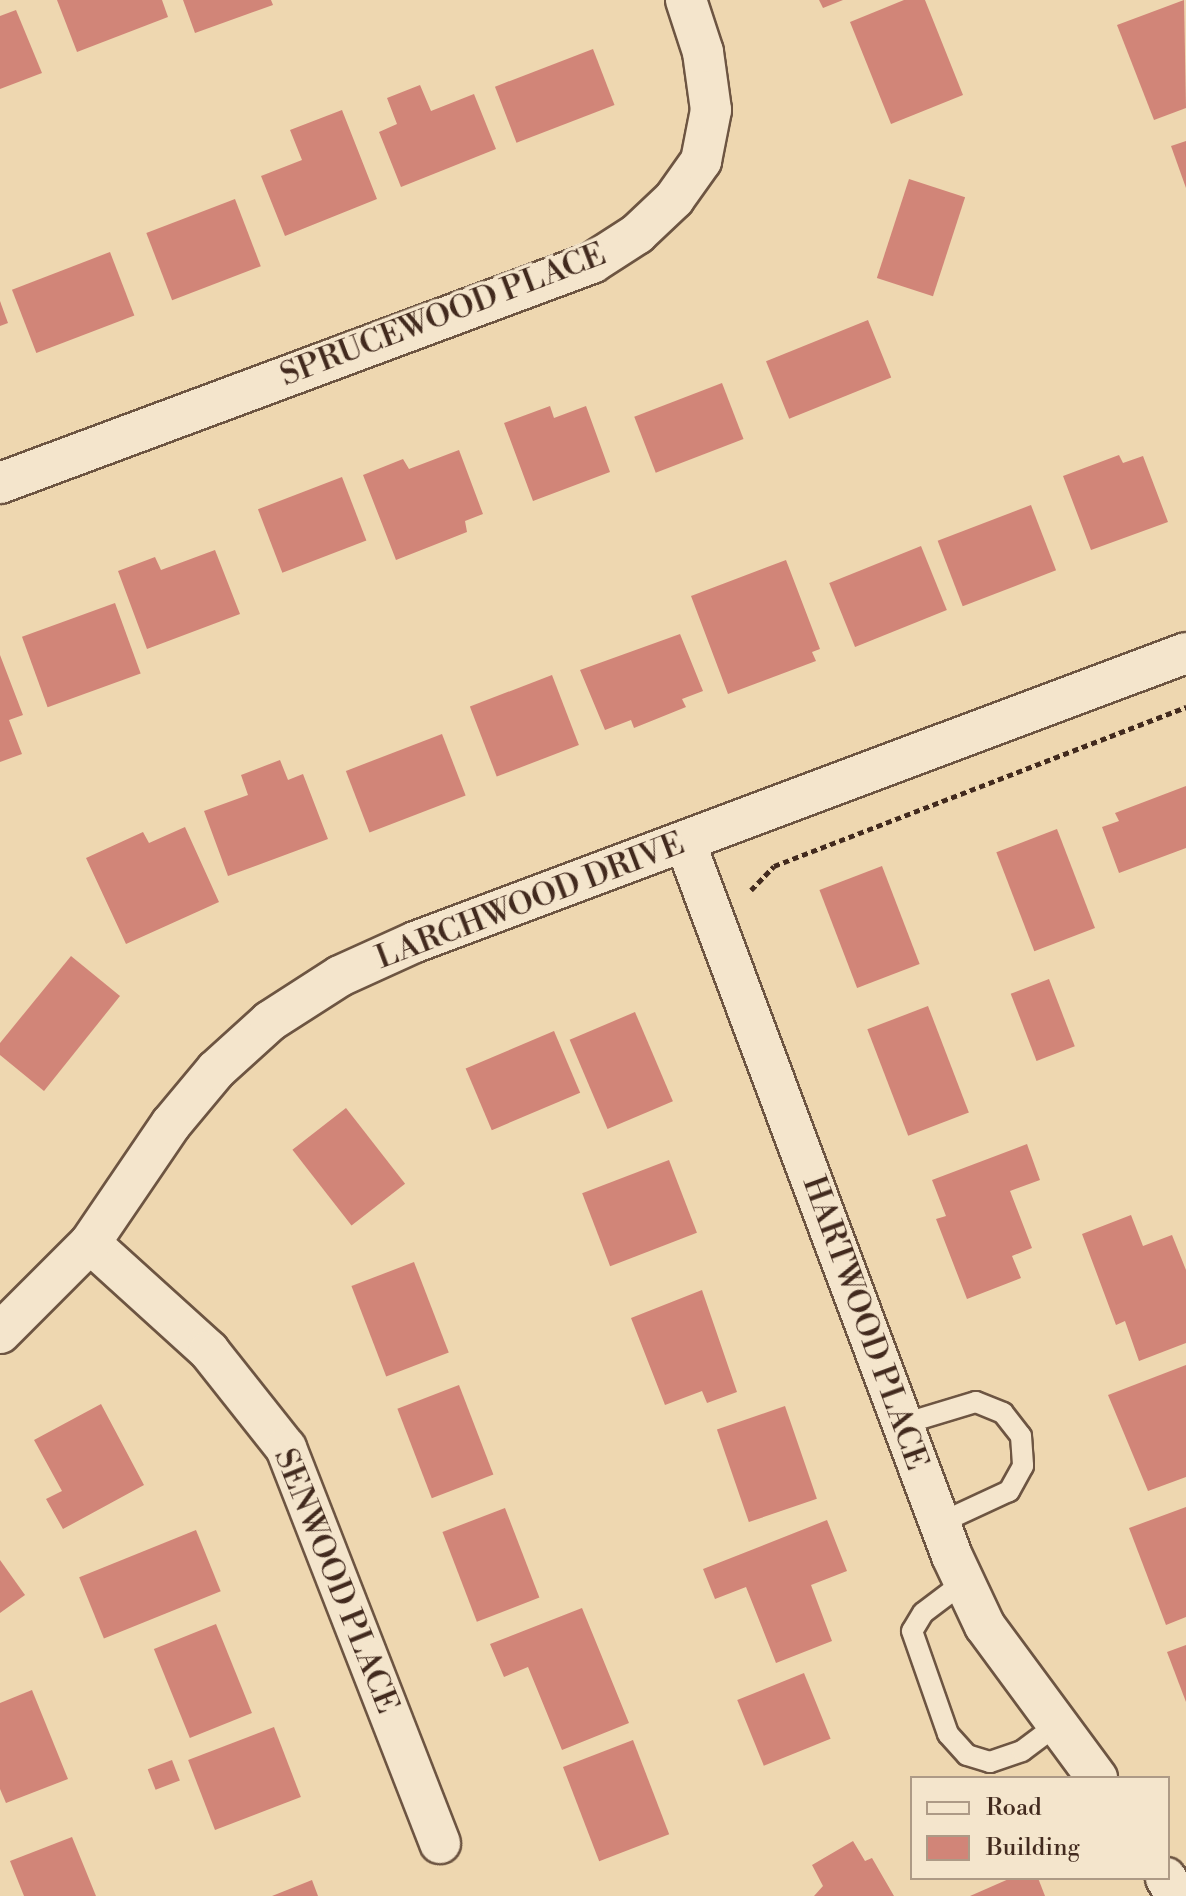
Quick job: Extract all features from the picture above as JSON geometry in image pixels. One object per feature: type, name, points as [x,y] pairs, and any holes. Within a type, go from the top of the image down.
[{"type":"street","name":"SPRUCEWOOD PLACE","points":[[0,483],[592,263],[637,234],[674,199],[701,161],[711,110],[703,52],[686,0]]},
{"type":"street","name":"LARCHWOOD DRIVE","points":[[0,1333],[90,1243],[171,1124],[216,1070],[270,1021],[340,976],[415,942],[1186,653]]},
{"type":"street","name":"HARTWOOD PLACE","points":[[685,842],[964,1582],[985,1626],[1096,1776]]},
{"type":"street","name":"SENWOOD PLACE","points":[[90,1243],[209,1351],[286,1448],[440,1843]]},
{"type":"lane","points":[[903,1424],[976,1402],[1003,1413],[1021,1436],[1023,1466],[1009,1491],[940,1523]]},
{"type":"lane","points":[[964,1582],[923,1613],[912,1631],[948,1734],[967,1755],[990,1762],[1022,1751],[1058,1724]]},
{"type":"path","points":[[748,895],[774,866],[1186,707]]},
{"type":"building","points":[[57,0],[162,0],[168,17],[77,52]]},
{"type":"building","points":[[183,0],[271,0],[273,5],[195,33]]},
{"type":"building","points":[[819,0],[843,0],[823,8]]},
{"type":"building","points":[[904,0],[925,0],[963,95],[891,124],[850,22]]},
{"type":"building","points":[[1184,0],[1186,108],[1154,120],[1117,25]]},
{"type":"building","points":[[16,10],[42,73],[0,89],[0,16]]},
{"type":"building","points":[[593,49],[615,105],[516,143],[495,87]]},
{"type":"building","points":[[420,85],[431,111],[474,94],[496,149],[401,187],[379,132],[397,124],[387,98]]},
{"type":"building","points":[[342,110],[377,199],[285,236],[261,176],[302,160],[290,130]]},
{"type":"building","points":[[1186,141],[1186,188],[1171,146]]},
{"type":"building","points":[[909,179],[965,197],[933,296],[877,278]]},
{"type":"building","points":[[235,199],[261,266],[172,300],[146,233]]},
{"type":"building","points":[[110,252],[134,315],[36,353],[12,290]]},
{"type":"building","points":[[0,301],[8,323],[0,326]]},
{"type":"building","points":[[868,320],[891,377],[789,419],[766,361]]},
{"type":"building","points":[[722,383],[744,439],[656,473],[634,417]]},
{"type":"building","points":[[550,406],[554,418],[586,406],[610,472],[533,501],[504,423]]},
{"type":"building","points":[[459,450],[483,514],[465,521],[467,532],[396,560],[363,475],[403,459],[409,469]]},
{"type":"building","points":[[1119,455],[1123,463],[1143,456],[1168,522],[1091,550],[1063,476]]},
{"type":"building","points":[[342,477],[366,540],[282,573],[258,509]]},
{"type":"building","points":[[1031,505],[1056,570],[963,606],[938,541]]},
{"type":"building","points":[[921,546],[947,610],[855,647],[829,583]]},
{"type":"building","points":[[215,550],[240,614],[147,649],[118,571],[155,557],[161,570]]},
{"type":"building","points":[[786,560],[820,649],[812,652],[816,661],[728,694],[691,596]]},
{"type":"building","points":[[115,603],[141,673],[48,707],[22,637]]},
{"type":"building","points":[[680,634],[703,691],[682,699],[686,707],[634,728],[631,720],[605,730],[580,670]]},
{"type":"building","points":[[0,655],[23,715],[9,720],[22,754],[0,762]]},
{"type":"building","points":[[552,675],[579,745],[497,777],[470,707]]},
{"type":"building","points":[[442,734],[466,796],[369,833],[346,771]]},
{"type":"building","points":[[280,760],[288,780],[303,774],[328,839],[228,876],[204,811],[248,795],[241,775]]},
{"type":"building","points":[[1186,786],[1186,848],[1119,873],[1102,827],[1119,821],[1115,813]]},
{"type":"building","points":[[185,827],[219,902],[126,944],[86,858],[143,832],[149,843]]},
{"type":"building","points":[[1057,829],[1095,928],[1034,951],[996,852]]},
{"type":"building","points":[[882,866],[920,964],[857,988],[819,890]]},
{"type":"building","points":[[71,956],[120,996],[44,1091],[0,1055],[0,1043]]},
{"type":"building","points":[[1049,979],[1075,1046],[1037,1061],[1011,994]]},
{"type":"building","points":[[928,1006],[969,1112],[908,1136],[867,1029]]},
{"type":"building","points":[[635,1012],[673,1101],[608,1129],[570,1040]]},
{"type":"building","points":[[554,1031],[580,1093],[492,1130],[466,1069]]},
{"type":"building","points":[[346,1108],[405,1184],[352,1226],[292,1150]]},
{"type":"building","points":[[1027,1144],[1040,1180],[1010,1191],[1032,1248],[1012,1256],[1021,1278],[967,1299],[936,1219],[946,1216],[932,1180]]},
{"type":"building","points":[[669,1160],[697,1233],[610,1266],[582,1193]]},
{"type":"building","points":[[1131,1215],[1143,1246],[1172,1235],[1186,1270],[1186,1343],[1139,1361],[1125,1321],[1116,1325],[1082,1234]]},
{"type":"building","points":[[414,1262],[449,1353],[386,1377],[351,1286]]},
{"type":"building","points":[[702,1290],[737,1392],[707,1403],[702,1391],[665,1405],[631,1318]]},
{"type":"building","points":[[1186,1365],[1186,1477],[1148,1491],[1108,1395]]},
{"type":"building","points":[[459,1385],[493,1475],[432,1498],[397,1409]]},
{"type":"building","points":[[101,1404],[144,1485],[63,1529],[46,1499],[62,1491],[34,1440]]},
{"type":"building","points":[[785,1406],[817,1499],[749,1522],[717,1429]]},
{"type":"building","points":[[1186,1507],[1186,1617],[1166,1625],[1129,1528]]},
{"type":"building","points":[[505,1508],[539,1598],[477,1622],[442,1532]]},
{"type":"building","points":[[827,1520],[847,1571],[811,1585],[832,1641],[776,1663],[746,1587],[715,1599],[703,1569]]},
{"type":"building","points":[[196,1530],[221,1591],[104,1638],[79,1577]]},
{"type":"building","points":[[0,1560],[25,1595],[0,1613]]},
{"type":"building","points":[[582,1608],[629,1723],[562,1750],[528,1667],[504,1677],[490,1644]]},
{"type":"building","points":[[216,1624],[252,1713],[190,1738],[154,1649]]},
{"type":"building","points":[[1186,1645],[1186,1702],[1167,1652]]},
{"type":"building","points":[[804,1673],[831,1739],[764,1766],[737,1700]]},
{"type":"building","points":[[32,1690],[68,1779],[6,1803],[0,1789],[0,1703]]},
{"type":"building","points":[[274,1727],[301,1797],[215,1830],[188,1760]]},
{"type":"building","points":[[633,1740],[669,1834],[599,1861],[563,1767]]},
{"type":"building","points":[[172,1760],[180,1781],[156,1790],[148,1769]]},
{"type":"building","points":[[72,1837],[96,1896],[24,1896],[10,1861]]},
{"type":"building","points":[[853,1841],[865,1861],[872,1858],[894,1896],[814,1896],[823,1886],[812,1865]]},
{"type":"building","points":[[312,1880],[318,1896],[272,1896]]},
{"type":"building","points":[[1006,1880],[1039,1880],[1045,1896],[970,1896]]}]
